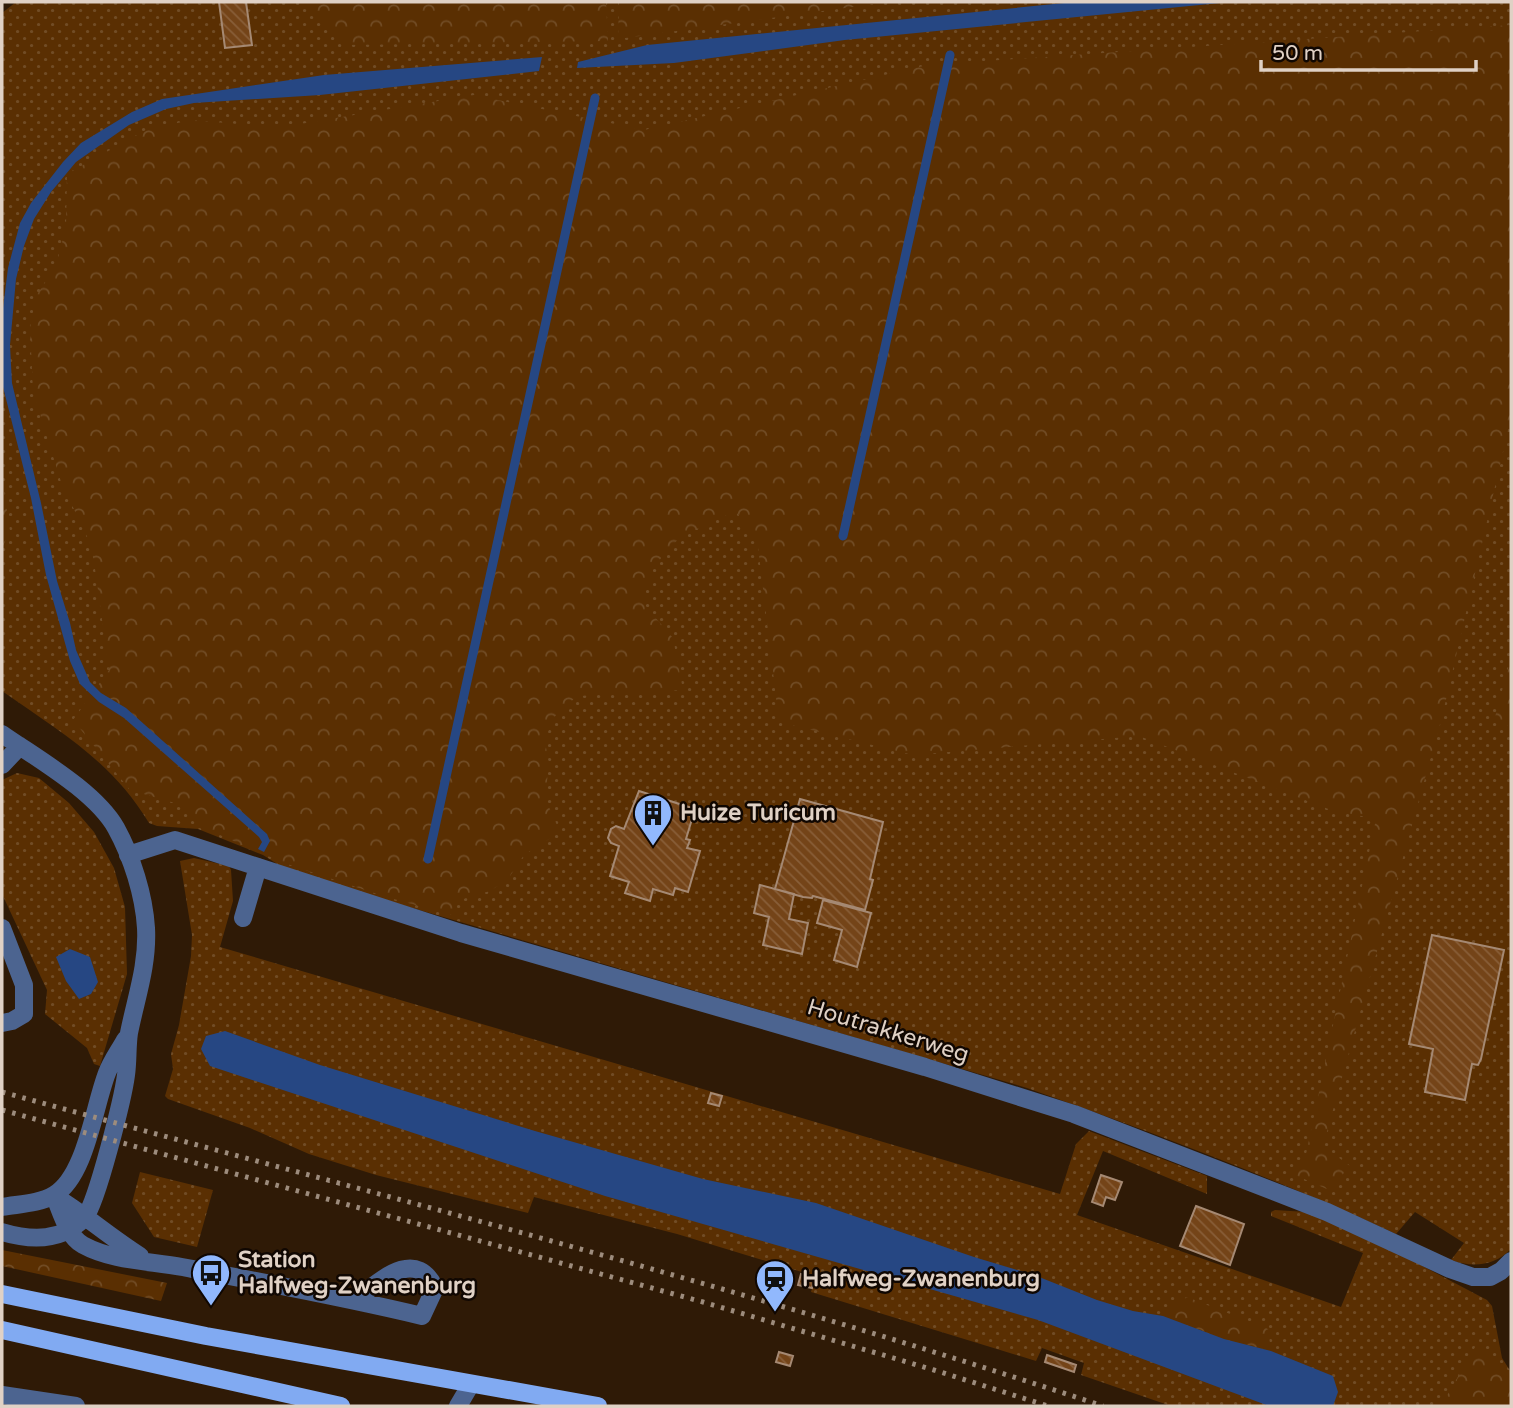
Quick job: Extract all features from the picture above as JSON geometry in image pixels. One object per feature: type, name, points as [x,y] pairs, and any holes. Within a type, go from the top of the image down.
[{"type":"main road","points":[[2,1294],[194,1334],[598,1406]]},
{"type":"main road","points":[[2,1330],[341,1406]]},
{"type":"street","points":[[2,734],[88,795],[115,826],[128,855],[144,909],[146,951],[129,1034],[126,1077],[96,1194],[86,1215],[70,1230],[54,1237],[32,1239],[2,1232]]},
{"type":"street","points":[[2,765],[20,746]]},
{"type":"street","name":"Houtrakkerweg","points":[[128,855],[175,840],[461,933],[925,1067],[1074,1114],[1328,1212],[1450,1269],[1473,1277],[1490,1278],[1511,1261]]},
{"type":"street","points":[[243,918],[258,867]]},
{"type":"street","points":[[2,929],[24,985],[23,1014],[12,1021],[2,1023]]},
{"type":"street","points":[[2,1208],[54,1195],[65,1185],[78,1164],[107,1072],[129,1034]]},
{"type":"street","points":[[54,1195],[86,1215],[109,1236],[146,1260]]},
{"type":"street","points":[[54,1195],[70,1230],[80,1243],[103,1254],[355,1300],[422,1316],[435,1287],[429,1276],[418,1268],[394,1272],[355,1300]]},
{"type":"street","points":[[458,1406],[471,1384]]},
{"type":"street","points":[[471,1384],[474,1406]]},
{"type":"street","points":[[2,1395],[76,1406]]},
{"type":"green space","points":[[16,2],[1511,2],[1511,1249],[1498,1259],[1483,1264],[1451,1260],[1464,1243],[1415,1212],[1396,1234],[1214,1157],[1027,1088],[351,890],[282,867],[263,855],[198,829],[149,823],[134,801],[101,764],[64,734],[2,691],[2,13]]},
{"type":"green space","points":[[299,2],[606,2],[608,41],[344,45]]},
{"type":"green space","points":[[619,2],[889,2],[618,39]]},
{"type":"green space","points":[[1511,25],[1511,417],[1442,717],[1323,1146],[1350,1166],[1329,1190],[1286,1171],[1304,1164],[1376,819],[1331,810],[1139,736],[913,755],[779,722],[758,547],[736,511],[681,536],[654,566],[642,602],[673,638],[683,690],[577,696],[552,719],[545,742],[549,764],[545,798],[560,832],[524,855],[508,879],[490,891],[456,901],[455,916],[383,896],[284,863],[197,825],[178,804],[130,790],[73,720],[109,670],[92,547],[61,482],[33,391],[30,328],[36,296],[56,266],[66,226],[67,174],[146,130],[191,120],[294,125],[474,95],[644,130],[928,65]]},
{"type":"green space","points":[[2,478],[10,531],[2,548]]},
{"type":"green space","points":[[1511,657],[1511,727],[1494,721]]},
{"type":"green space","points":[[17,773],[39,778],[69,803],[94,832],[114,868],[125,907],[127,974],[100,1066],[94,1064],[87,1048],[45,1014],[47,990],[2,894],[2,780]]},
{"type":"green space","points":[[194,858],[229,866],[231,870],[233,901],[220,947],[1060,1194],[1076,1144],[1089,1131],[1207,1176],[1207,1194],[1103,1151],[1077,1215],[1341,1307],[1363,1253],[1271,1216],[1271,1212],[1275,1210],[1306,1212],[1394,1251],[1487,1300],[1492,1306],[1502,1358],[1511,1372],[1511,1406],[1171,1406],[1081,1375],[1084,1363],[1042,1348],[1036,1361],[811,1292],[815,1276],[677,1234],[534,1197],[528,1213],[376,1175],[309,1154],[250,1128],[168,1099],[165,1096],[173,1069],[171,1054],[191,956],[192,935],[180,861]]},
{"type":"green space","points":[[140,1172],[213,1190],[197,1247],[154,1237],[132,1203]]},
{"type":"green space","points":[[2,1250],[167,1283],[161,1301],[2,1266]]},
{"type":"green space","points":[[1187,1297],[1268,1329],[1271,1351],[1224,1339],[1163,1316]]},
{"type":"green space","points":[[1478,1342],[1497,1364],[1511,1374],[1511,1406],[1441,1406]]},
{"type":"water","points":[[1074,2],[1230,2],[845,40],[674,63],[577,68],[578,62],[647,45]]},
{"type":"water","points":[[542,57],[539,71],[320,95],[194,103],[166,109],[129,125],[76,162],[51,192],[34,219],[24,246],[16,279],[10,345],[12,383],[57,581],[76,650],[90,682],[101,693],[126,708],[267,834],[270,841],[264,852],[258,849],[262,842],[259,837],[124,718],[99,702],[80,684],[70,661],[46,575],[31,498],[2,383],[2,316],[8,268],[20,223],[31,203],[81,143],[132,112],[162,99],[324,75]]},
{"type":"water","points":[[70,949],[90,957],[98,982],[91,994],[79,999],[66,981],[56,957]]},
{"type":"water","points":[[225,1031],[320,1065],[535,1131],[703,1179],[816,1203],[1034,1275],[1097,1300],[1133,1311],[1163,1316],[1224,1339],[1271,1351],[1333,1376],[1338,1392],[1333,1406],[1269,1406],[1038,1320],[605,1196],[210,1066],[201,1049],[206,1036]]},
{"type":"building","points":[[219,2],[246,2],[252,45],[225,48]]},
{"type":"building","name":"Huize Turicum","points":[[639,791],[695,809],[686,839],[690,840],[687,848],[700,851],[688,892],[675,888],[673,895],[653,889],[650,901],[625,893],[629,882],[610,876],[619,846],[611,843],[608,838],[611,829],[616,826],[624,829]]},
{"type":"building","points":[[800,799],[883,822],[865,910],[775,889]]},
{"type":"building","points":[[760,885],[794,894],[789,919],[808,923],[802,954],[763,945],[769,917],[754,913]]},
{"type":"building","points":[[823,900],[871,913],[857,967],[834,960],[842,930],[817,923]]},
{"type":"building","points":[[1432,935],[1504,950],[1481,1059],[1478,1065],[1472,1064],[1465,1100],[1425,1092],[1433,1049],[1409,1044]]},
{"type":"building","points":[[711,1093],[722,1096],[719,1106],[708,1103]]},
{"type":"building","points":[[1101,1175],[1122,1182],[1115,1200],[1106,1197],[1103,1206],[1092,1202]]},
{"type":"building","points":[[1196,1206],[1244,1224],[1230,1265],[1180,1246]]},
{"type":"building","points":[[801,1274],[815,1278],[812,1288],[798,1285]]},
{"type":"building","points":[[779,1352],[793,1356],[790,1366],[776,1362]]},
{"type":"building","points":[[1047,1355],[1076,1365],[1074,1372],[1045,1362]]},
{"type":"waterway","points":[[843,536],[950,55]]},
{"type":"waterway","points":[[428,859],[595,98]]},
{"type":"railway","points":[[2,1092],[693,1281],[967,1362],[1103,1406]]},
{"type":"railway","points":[[2,1110],[703,1302],[1048,1406]]},
{"type":"place","name":"Huize Turicum","points":[[653,847]]},
{"type":"place","name":"Station Halfweg-Zwanenburg","points":[[211,1307]]},
{"type":"place","name":"Halfweg-Zwanenburg","points":[[775,1313]]}]
